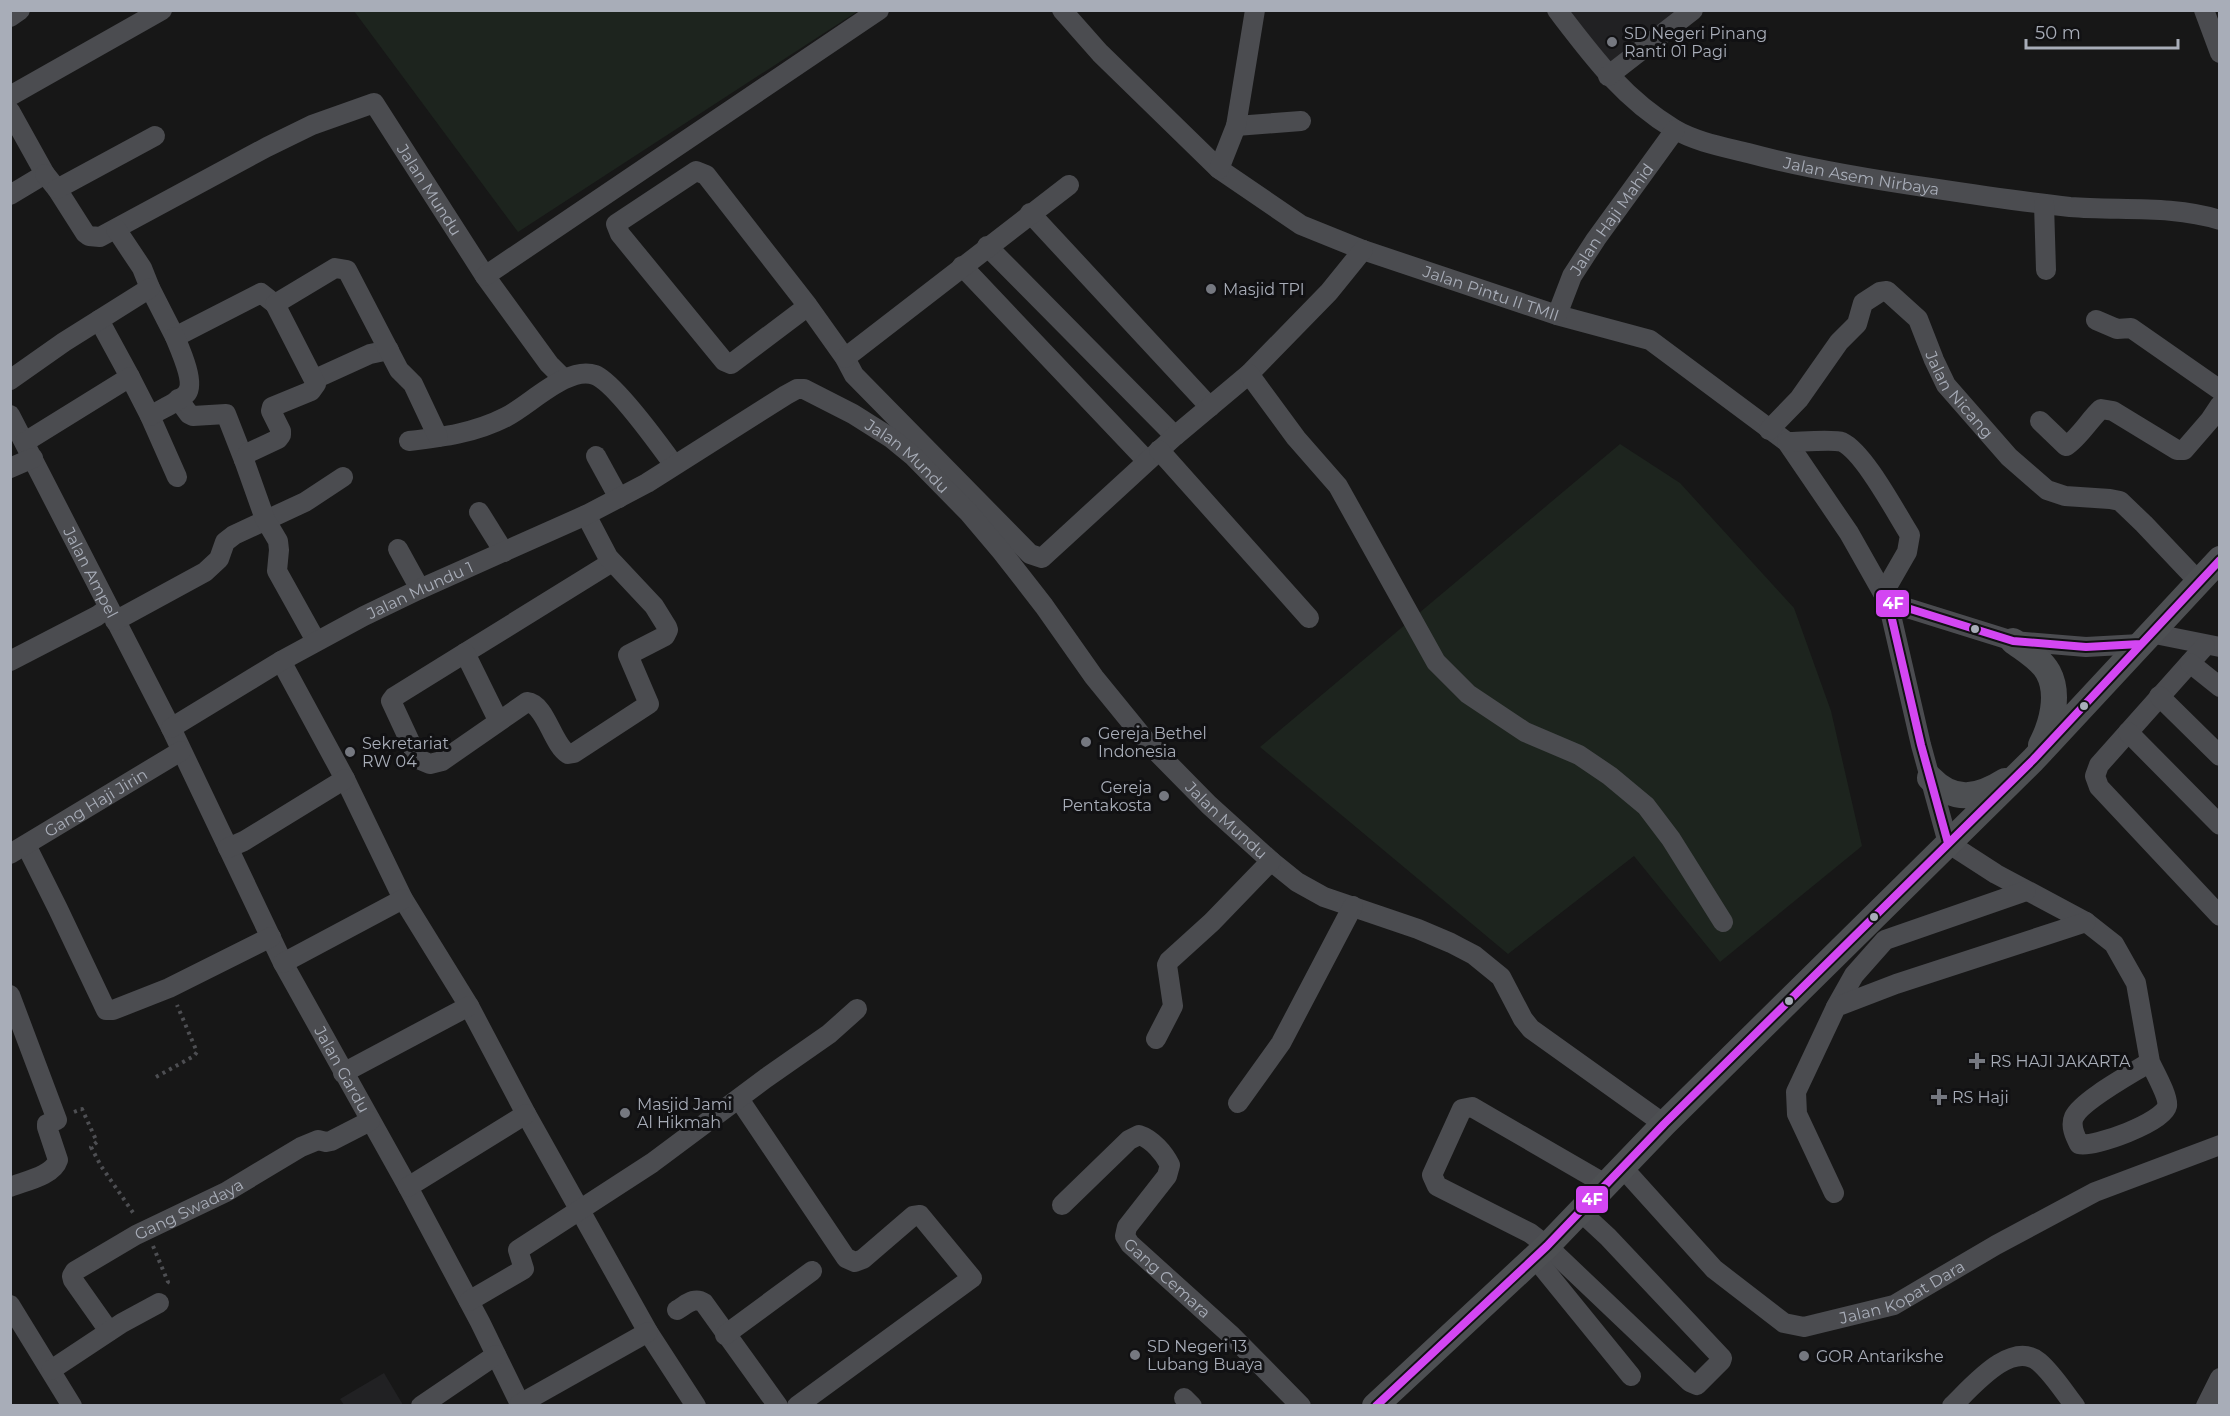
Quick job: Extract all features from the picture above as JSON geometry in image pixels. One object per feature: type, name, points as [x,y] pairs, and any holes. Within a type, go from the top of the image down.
[{"type":"main road","points":[[1374,1406],[1541,1252],[1665,1124],[2029,764],[2212,569]]},
{"type":"main road","points":[[1930,778],[1940,789],[1949,794],[1973,794],[1994,787],[2029,764],[2048,733],[2053,712],[2054,690],[2048,672],[2039,660],[2013,641]]},
{"type":"street","points":[[10,17],[20,10]]},
{"type":"street","points":[[10,96],[162,10]]},
{"type":"street","points":[[485,276],[879,10]]},
{"type":"street","name":"Jalan Pintu II TMII","points":[[1062,10],[1100,53],[1219,169],[1301,225],[1363,250],[1557,315],[1650,340],[1787,442],[1849,533],[1886,597],[1948,843]]},
{"type":"street","points":[[1219,169],[1236,126],[1255,10]]},
{"type":"street","name":"Jalan Asem Nirbaya","points":[[1557,10],[1608,76],[1630,97],[1676,130],[1704,141],[1769,159],[1862,177],[2044,204],[2144,209],[2220,220]]},
{"type":"street","points":[[1608,76],[1693,10]]},
{"type":"street","points":[[2204,10],[2220,53]]},
{"type":"street","name":"Jalan Mundu","points":[[116,229],[312,125],[374,103],[485,276],[549,364],[563,378]]},
{"type":"street","points":[[10,111],[51,182],[85,233],[89,236],[100,237],[116,229],[142,268],[175,337],[186,366],[188,392],[150,416]]},
{"type":"street","points":[[1236,126],[1301,121]]},
{"type":"street","name":"Jalan Haji Mahid","points":[[1557,315],[1572,276],[1590,248],[1676,130]]},
{"type":"street","points":[[10,195],[51,182],[155,136]]},
{"type":"street","points":[[808,306],[730,364],[724,361],[620,234],[616,224],[696,171],[706,175],[808,306],[845,358],[854,375],[1034,557],[1042,558],[1175,436],[1249,374],[1329,292],[1363,250]]},
{"type":"street","points":[[845,358],[987,246],[1069,185]]},
{"type":"street","points":[[2044,204],[2046,270]]},
{"type":"street","points":[[1030,213],[1210,407]]},
{"type":"street","points":[[987,246],[1175,436]]},
{"type":"street","points":[[962,266],[1153,456],[1309,618]]},
{"type":"street","points":[[275,304],[335,268],[343,268],[350,273],[399,370],[413,384],[438,437]]},
{"type":"street","points":[[10,380],[150,288]]},
{"type":"street","name":"Jalan Nicang","points":[[1769,430],[1799,399],[1839,342],[1857,324],[1863,303],[1880,292],[1887,291],[1918,319],[1946,385],[2009,457],[2047,490],[2065,496],[2120,501],[2212,569]]},
{"type":"street","points":[[175,337],[261,293],[275,304],[316,384],[311,391],[272,407],[271,411],[281,435],[278,439],[248,453],[244,460]]},
{"type":"street","points":[[99,320],[150,416],[177,477]]},
{"type":"street","points":[[2096,320],[2117,329],[2131,328],[2220,390]]},
{"type":"street","points":[[315,379],[370,354],[389,350]]},
{"type":"street","points":[[409,441],[471,431],[508,416],[563,378],[589,374],[596,375],[602,380],[644,425],[674,465]]},
{"type":"street","points":[[1249,374],[1290,430],[1338,486],[1436,662],[1468,694],[1525,732],[1579,755],[1610,776],[1646,806],[1671,838],[1723,922]]},
{"type":"street","points":[[10,468],[29,450],[130,377]]},
{"type":"street","name":"Jalan Mundu","points":[[674,465],[797,389],[804,389],[854,414],[891,438],[914,456],[976,521],[1044,606],[1094,677],[1147,742],[1209,805],[1271,861],[1307,888],[1324,897],[1418,929],[1474,955],[1501,977],[1523,1019],[1531,1029],[1665,1124]]},
{"type":"street","points":[[178,399],[193,416],[226,414],[265,519],[278,541],[277,571],[316,641]]},
{"type":"street","points":[[2040,421],[2066,446],[2101,409],[2113,411],[2177,450],[2184,450],[2220,405]]},
{"type":"street","name":"Jalan Ampel","points":[[10,415],[171,728]]},
{"type":"street","points":[[1787,442],[1841,441],[1857,452],[1871,473],[1910,535],[1907,552],[1886,597],[2013,641],[2086,647],[2145,639],[2212,647]]},
{"type":"street","points":[[596,456],[619,498]]},
{"type":"street","name":"Jalan Mundu 1","points":[[171,728],[316,641],[420,589],[619,498],[674,465]]},
{"type":"street","points":[[10,661],[97,616],[111,615],[205,572],[219,559],[225,542],[234,535],[298,505],[343,477]]},
{"type":"street","points":[[479,512],[504,552]]},
{"type":"street","points":[[586,514],[612,562],[654,606],[668,630],[665,636],[628,655],[649,704],[574,753],[568,754],[562,749],[538,707],[531,702],[522,704],[441,761],[429,764],[418,759],[391,703],[392,699],[612,562]]},
{"type":"street","points":[[398,549],[420,589]]},
{"type":"street","points":[[2212,647],[2190,663],[2159,696],[2098,765],[2095,776],[2096,782],[2220,916]]},
{"type":"street","points":[[465,653],[498,720]]},
{"type":"street","points":[[281,661],[345,779],[403,899],[469,1006],[526,1114],[648,1332],[696,1406]]},
{"type":"street","points":[[2190,663],[2220,687]]},
{"type":"street","points":[[2159,696],[2220,756]]},
{"type":"street","name":"Jalan Gardu","points":[[171,728],[283,963],[408,1187],[521,1405]]},
{"type":"street","points":[[2128,732],[2220,825]]},
{"type":"street","name":"Gang Haji Jirin","points":[[18,849],[181,751]]},
{"type":"street","points":[[228,848],[244,841],[345,779]]},
{"type":"street","points":[[1948,843],[2026,891],[2086,922],[2114,944],[2136,983],[2150,1062],[2166,1098],[2167,1106],[2163,1113],[2131,1131],[2085,1146],[2079,1144],[2072,1126],[2074,1117],[2085,1104],[2150,1062]]},
{"type":"street","points":[[18,849],[58,909],[106,1010],[113,1010],[169,988],[271,937]]},
{"type":"street","points":[[1156,1040],[1173,1006],[1167,965],[1169,960],[1212,922],[1271,861]]},
{"type":"street","points":[[1834,1193],[1797,1114],[1796,1092],[1836,1007],[1854,975],[1885,940],[2026,891]]},
{"type":"street","points":[[283,963],[403,899]]},
{"type":"street","points":[[1238,1103],[1281,1043],[1353,906]]},
{"type":"street","points":[[1836,1007],[1896,984],[2086,922]]},
{"type":"street","points":[[10,995],[18,1040],[57,1120],[48,1124],[47,1127],[58,1160],[58,1164],[49,1172],[10,1187]]},
{"type":"street","points":[[343,1073],[469,1006]]},
{"type":"street","points":[[469,1301],[524,1269],[518,1250],[580,1212],[652,1163],[829,1034],[856,1009]]},
{"type":"street","points":[[739,1099],[846,1258],[855,1262],[862,1259],[913,1216],[920,1215],[972,1278],[797,1406]]},
{"type":"street","name":"Jalan Kopat Dara","points":[[1541,1252],[1530,1233],[1434,1184],[1432,1175],[1462,1109],[1476,1107],[1613,1176],[1714,1269],[1784,1323],[1804,1327],[1894,1305],[1996,1245],[2095,1192],[2220,1145]]},
{"type":"street","points":[[408,1187],[526,1114]]},
{"type":"street","name":"Gang Swadaya","points":[[109,1331],[72,1276],[75,1271],[146,1231],[226,1192],[301,1147],[318,1140],[331,1141],[370,1121]]},
{"type":"street","name":"Gang Cemara","points":[[1062,1205],[1130,1140],[1139,1136],[1147,1138],[1170,1165],[1167,1176],[1127,1227],[1125,1236],[1130,1244],[1232,1336],[1301,1406]]},
{"type":"street","points":[[1541,1252],[1694,1385],[1721,1361],[1720,1355],[1608,1237],[1581,1212]]},
{"type":"street","points":[[1541,1252],[1631,1376]]},
{"type":"street","points":[[725,1335],[812,1271]]},
{"type":"street","points":[[51,1370],[159,1296]]},
{"type":"street","points":[[677,1310],[694,1300],[704,1303],[778,1406]]},
{"type":"street","points":[[10,1305],[72,1406]]},
{"type":"street","points":[[521,1405],[648,1332]]},
{"type":"street","points":[[421,1406],[496,1355]]},
{"type":"street","points":[[1952,1406],[1999,1364],[2019,1355],[2026,1355],[2040,1363],[2075,1406]]},
{"type":"street","points":[[2206,1406],[2220,1378]]},
{"type":"path","points":[[156,1077],[194,1056],[197,1052],[169,988]]},
{"type":"path","points":[[57,1120],[82,1109],[97,1142],[91,1147],[101,1166],[146,1231],[168,1282],[159,1296]]},
{"type":"shaded area","points":[[354,11],[858,11],[518,232]]},
{"type":"shaded area","name":"SD Negeri Pinang Ranti 01 Pagi","points":[[1556,11],[1687,11],[1602,73]]},
{"type":"shaded area","points":[[1620,444],[1680,483],[1794,608],[1831,711],[1862,846],[1720,962],[1634,856],[1508,954],[1260,747]]},
{"type":"shaded area","points":[[384,1373],[403,1405],[344,1405],[340,1399]]},
{"type":"transit line","name":"4F","points":[[1376,1406],[1547,1246],[1664,1124],[2033,760],[2220,560]]},
{"type":"transit line","name":"4F","points":[[1948,843],[1921,745],[1888,602],[2013,641],[2086,647],[2140,644]]},
{"type":"place","name":"SD Negeri Pinang Ranti 01 Pagi","points":[[1612,42]]},
{"type":"place","name":"Masjid TPI","points":[[1211,289]]},
{"type":"place","name":"Gereja Bethel Indonesia","points":[[1086,742]]},
{"type":"place","name":"Sekretariat RW 04","points":[[350,752]]},
{"type":"place","name":"Gereja Pentakosta","points":[[1164,796]]},
{"type":"place","name":"RS HAJI JAKARTA","points":[[1977,1061]]},
{"type":"place","name":"RS Haji","points":[[1939,1097]]},
{"type":"place","name":"Masjid Jami Al Hikmah","points":[[625,1113]]},
{"type":"place","name":"SD Negeri 13 Lubang Buaya","points":[[1135,1355]]},
{"type":"place","name":"GOR Antarikshe","points":[[1804,1356]]}]
